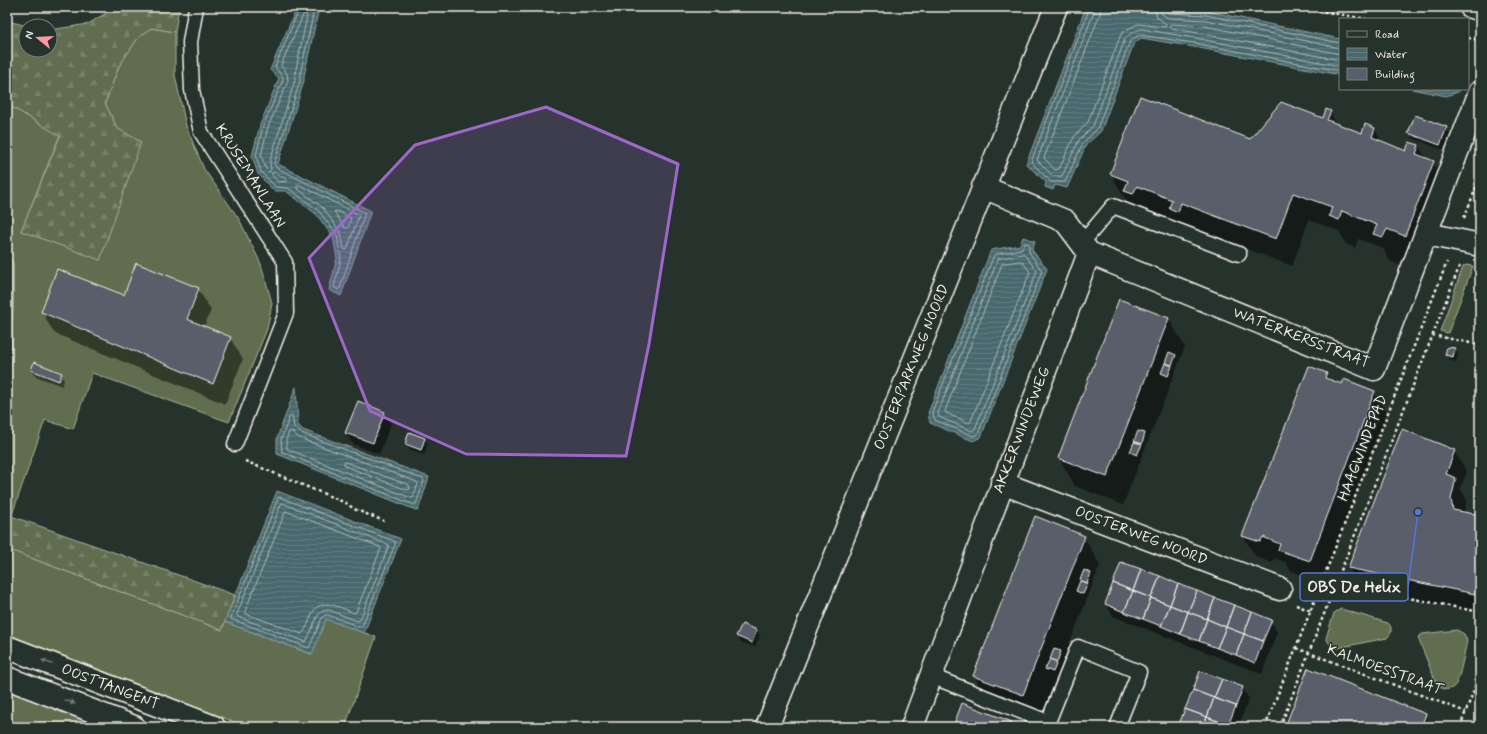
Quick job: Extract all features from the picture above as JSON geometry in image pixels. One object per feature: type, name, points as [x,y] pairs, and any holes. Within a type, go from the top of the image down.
[{"type":"street","name":"OOSTERPARKWEG NOORD","points":[[767,727],[1056,7]]},
{"type":"street","points":[[1471,7],[1480,9]]},
{"type":"street","name":"WATERKERSSTRAAT","points":[[1085,248],[1374,369],[1427,234],[1480,92]]},
{"type":"street","points":[[983,187],[1065,221],[1085,248]]},
{"type":"street","points":[[1427,234],[1468,243]]},
{"type":"street","name":"AKKERWINDEWEG","points":[[912,727],[1002,483],[1085,248]]},
{"type":"street","name":"OOSTERWEG NOORD","points":[[1002,483],[1280,589]]},
{"type":"street","name":"OOSTTANGENT","points":[[7,647],[214,727]]},
{"type":"street","name":"OOSTTANGENT","points":[[7,678],[134,727]]},
{"type":"lane","name":"KRUSEMANLAAN","points":[[196,7],[190,42],[192,90],[201,132],[285,262],[286,313],[235,444]]},
{"type":"lane","points":[[1085,248],[1113,206],[1240,254]]},
{"type":"lane","points":[[931,676],[1047,724],[1078,647],[1139,672],[1117,727]]},
{"type":"path","points":[[1300,7],[1360,18]]},
{"type":"path","points":[[1469,38],[1480,40]]},
{"type":"path","name":"HAAGWINDEPAD","points":[[1265,727],[1323,581],[1468,243],[1480,178]]},
{"type":"path","points":[[1280,727],[1480,212]]},
{"type":"path","points":[[1432,335],[1480,345]]},
{"type":"path","points":[[243,460],[346,503],[354,509],[384,521]]},
{"type":"path","points":[[1323,581],[1480,612]]},
{"type":"path","name":"KALMOESSTRAAT","points":[[1296,648],[1466,712]]},
{"type":"path","points":[[1460,727],[1480,674]]},
{"type":"highlighted area","points":[[546,107],[678,164],[649,344],[626,456],[466,454],[370,411],[309,258],[415,145]]},
{"type":"green space","points":[[116,7],[179,7],[175,32],[151,28],[138,38],[119,66],[105,103],[117,128],[141,142],[100,260],[21,231],[60,136],[12,107],[7,110],[7,21],[18,24],[18,58],[58,58],[58,29],[88,24]]},
{"type":"green space","points":[[151,28],[175,32],[175,75],[186,126],[204,169],[239,219],[261,264],[272,303],[267,329],[229,422],[92,373],[73,429],[45,420],[7,529],[7,361],[12,345],[13,263],[7,255],[7,110],[12,107],[60,135],[21,231],[117,128],[105,103],[119,66],[138,38]]},
{"type":"green space","points":[[7,255],[13,263],[13,300],[12,345],[7,361]]},
{"type":"green space","points":[[1466,265],[1473,266],[1448,333],[1440,331],[1463,267]]},
{"type":"green space","points":[[11,516],[235,595],[222,630],[7,549],[7,529]]},
{"type":"green space","points":[[7,549],[222,630],[225,622],[311,654],[326,619],[376,637],[345,727],[247,727],[7,634]]},
{"type":"green space","points":[[1341,609],[1388,623],[1391,627],[1391,633],[1387,638],[1337,648],[1331,646],[1326,638],[1334,613]]},
{"type":"green space","points":[[1457,630],[1464,634],[1467,641],[1456,684],[1452,688],[1444,689],[1437,685],[1418,638],[1422,634]]},
{"type":"green space","points":[[7,686],[113,727],[7,727]]},
{"type":"water","points":[[297,7],[312,7],[318,12],[304,81],[278,164],[371,211],[341,296],[329,290],[337,258],[333,237],[316,214],[286,191],[274,191],[258,174],[252,156],[260,125],[279,78],[270,70]]},
{"type":"water","points":[[1086,7],[1140,7],[1207,11],[1339,39],[1339,75],[1141,38],[1134,43],[1101,131],[1086,145],[1067,188],[1055,185],[1053,190],[1045,187],[1046,182],[1026,164]]},
{"type":"water","points":[[1417,90],[1458,90],[1458,92],[1446,96]]},
{"type":"water","points":[[1023,237],[1035,241],[1032,250],[1047,269],[981,437],[973,441],[930,423],[928,413],[991,250],[1020,245]]},
{"type":"water","points":[[296,387],[298,425],[303,430],[429,477],[418,511],[277,454],[277,438]]},
{"type":"water","points":[[277,491],[401,539],[364,633],[326,619],[312,654],[225,622]]},
{"type":"building","points":[[1140,96],[1250,139],[1281,102],[1323,118],[1326,109],[1331,111],[1327,120],[1362,133],[1365,124],[1375,128],[1372,137],[1406,151],[1409,142],[1419,145],[1416,154],[1434,161],[1405,236],[1387,229],[1383,237],[1373,234],[1377,225],[1342,211],[1339,220],[1329,216],[1332,207],[1293,193],[1276,239],[1181,203],[1178,212],[1169,208],[1172,200],[1137,186],[1133,194],[1124,191],[1128,181],[1110,174]]},
{"type":"building","points":[[1415,115],[1447,127],[1440,145],[1408,133]]},
{"type":"building","points":[[136,263],[199,288],[187,319],[231,337],[213,384],[41,312],[57,269],[124,295]]},
{"type":"building","points":[[1119,299],[1169,318],[1107,477],[1058,458]]},
{"type":"building","points":[[1447,347],[1455,348],[1453,357],[1445,355]]},
{"type":"building","points":[[1169,352],[1176,355],[1172,365],[1165,363]]},
{"type":"building","points":[[34,362],[62,373],[59,381],[31,370]]},
{"type":"building","points":[[1165,363],[1172,366],[1168,376],[1161,373]]},
{"type":"building","points":[[1309,366],[1327,373],[1325,378],[1342,384],[1344,379],[1375,391],[1310,561],[1278,550],[1280,544],[1263,537],[1260,542],[1242,536]]},
{"type":"building","points":[[358,401],[385,412],[373,443],[345,433]]},
{"type":"building","points":[[1402,429],[1455,450],[1446,474],[1456,478],[1451,499],[1453,510],[1480,515],[1480,595],[1348,568]]},
{"type":"building","points":[[1138,431],[1145,433],[1142,444],[1134,441]]},
{"type":"building","points":[[409,432],[425,438],[421,450],[405,444]]},
{"type":"building","points":[[1134,442],[1142,444],[1137,455],[1130,452]]},
{"type":"building","points":[[1035,516],[1085,536],[1023,695],[973,676]]},
{"type":"building","points":[[1121,562],[1141,569],[1133,591],[1113,583]]},
{"type":"building","points":[[1141,569],[1160,576],[1151,598],[1133,591]]},
{"type":"building","points":[[1084,570],[1091,573],[1087,583],[1080,580]]},
{"type":"building","points":[[1160,576],[1178,584],[1170,605],[1151,598]]},
{"type":"building","points":[[1080,581],[1088,583],[1083,594],[1076,591]]},
{"type":"building","points":[[1113,583],[1133,591],[1124,612],[1105,604]]},
{"type":"building","points":[[1178,584],[1197,591],[1188,612],[1170,605]]},
{"type":"building","points":[[1133,591],[1151,598],[1143,619],[1124,612]]},
{"type":"building","points":[[1197,591],[1215,598],[1207,619],[1188,612]]},
{"type":"building","points":[[1151,598],[1170,605],[1161,626],[1143,619]]},
{"type":"building","points":[[1215,598],[1234,605],[1226,627],[1207,619]]},
{"type":"building","points":[[1170,605],[1188,612],[1180,634],[1161,626]]},
{"type":"building","points":[[1234,605],[1252,612],[1244,634],[1226,627]]},
{"type":"building","points":[[1188,612],[1207,619],[1199,641],[1180,634]]},
{"type":"building","points":[[1252,612],[1272,620],[1263,641],[1244,634]]},
{"type":"building","points":[[1207,619],[1226,627],[1217,648],[1199,641]]},
{"type":"building","points":[[742,624],[757,630],[752,643],[736,636]]},
{"type":"building","points":[[1226,627],[1244,634],[1236,655],[1217,648]]},
{"type":"building","points":[[1244,634],[1263,641],[1255,663],[1236,655]]},
{"type":"building","points":[[1054,649],[1061,651],[1057,662],[1050,659]]},
{"type":"building","points":[[1050,659],[1057,662],[1053,672],[1045,669]]},
{"type":"building","points":[[1308,668],[1426,714],[1421,727],[1285,727]]},
{"type":"building","points":[[1200,671],[1222,679],[1214,698],[1193,690]]},
{"type":"building","points":[[1222,679],[1243,687],[1236,706],[1214,698]]},
{"type":"building","points":[[1193,690],[1214,698],[1207,717],[1185,709]]},
{"type":"building","points":[[1214,698],[1236,706],[1228,725],[1207,717]]},
{"type":"building","points":[[962,703],[1012,722],[1010,727],[953,727]]},
{"type":"building","points":[[1185,709],[1207,717],[1203,727],[1178,727]]},
{"type":"building","points":[[1207,717],[1228,725],[1228,727],[1203,727]]},
{"type":"place","name":"OBS De Helix","points":[[1418,512]]}]
